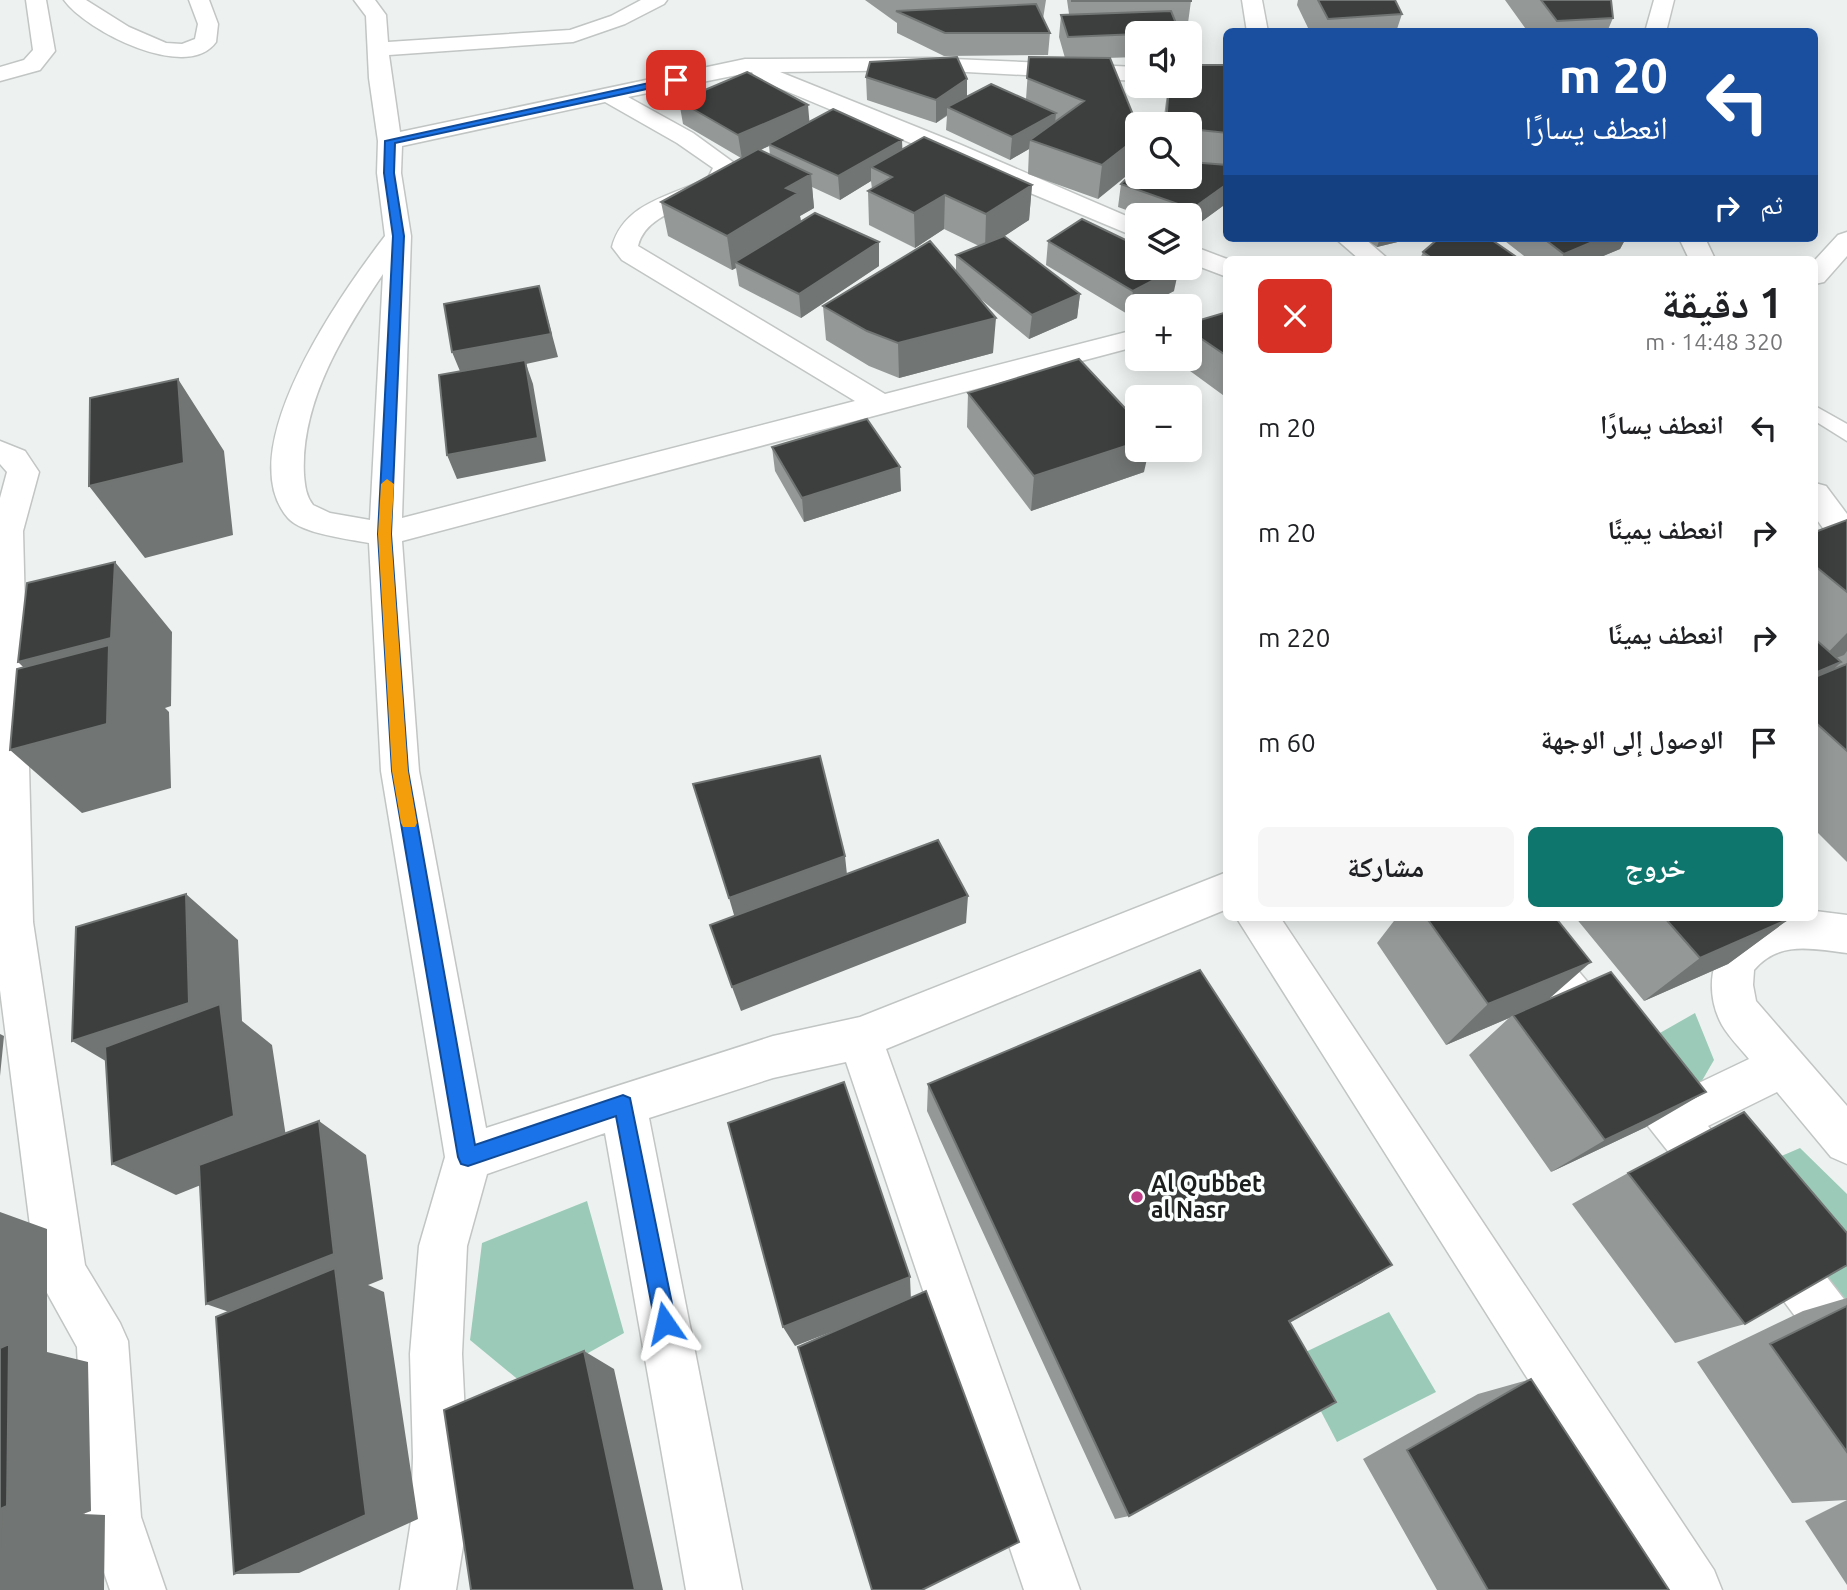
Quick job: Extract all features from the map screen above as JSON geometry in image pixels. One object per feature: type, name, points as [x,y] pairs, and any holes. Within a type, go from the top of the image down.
[{"type":"street","points":[[0,74],[32,65],[44,51],[36,0]]},
{"type":"street","points":[[74,0],[143,41],[170,51],[184,51],[205,42],[208,24],[199,0]]},
{"type":"street","points":[[364,0],[376,15],[376,49],[390,141],[389,173],[398,236],[385,534],[400,771],[468,1157],[443,1245],[436,1354],[440,1457],[439,1521],[428,1590]]},
{"type":"street","points":[[376,49],[573,36],[618,20],[657,0]]},
{"type":"street","points":[[1252,0],[1257,28]]},
{"type":"street","points":[[1656,28],[1664,0]]},
{"type":"street","points":[[390,141],[745,66],[929,64],[1125,73]]},
{"type":"street","points":[[745,66],[951,149],[1125,224]]},
{"type":"street","points":[[606,94],[685,138],[725,165],[725,174],[717,183],[639,219],[626,237],[625,247],[631,254],[881,404]]},
{"type":"street","points":[[398,236],[368,277],[300,399],[289,433],[286,472],[290,494],[302,513],[323,521],[385,534],[1125,340]]},
{"type":"street","points":[[1818,273],[1847,240]]},
{"type":"street","points":[[1353,242],[1371,256]]},
{"type":"street","points":[[1202,258],[1223,267]]},
{"type":"street","points":[[0,451],[14,458],[23,472],[7,531],[12,922],[61,1273],[102,1340],[113,1517],[138,1590]]},
{"type":"street","points":[[1818,498],[1847,537]]},
{"type":"street","points":[[468,1157],[773,1057],[860,1038],[1223,892]]},
{"type":"street","points":[[1260,921],[1694,1590]]},
{"type":"street","points":[[1511,921],[1576,1003],[1675,1118],[1847,1344]]},
{"type":"street","points":[[1847,934],[1788,929],[1759,937],[1741,956],[1732,971],[1731,990],[1738,1012],[1847,1141]]},
{"type":"street","points":[[860,1038],[1052,1590]]},
{"type":"street","points":[[1675,1118],[1782,1066]]},
{"type":"street","points":[[623,1104],[714,1590]]},
{"type":"lane","points":[[1818,414],[1847,434]]},
{"type":"green space","points":[[1695,1013],[1714,1060],[1696,1091],[1623,1054]]},
{"type":"green space","points":[[1800,1148],[1847,1194],[1847,1329],[1730,1178]]},
{"type":"green space","points":[[587,1201],[624,1333],[527,1387],[470,1340],[482,1243]]},
{"type":"green space","points":[[1389,1312],[1436,1392],[1337,1442],[1293,1358]]},
{"type":"building","points":[[1191,0],[1191,1],[1072,1]]},
{"type":"building","points":[[1318,0],[1395,0],[1402,14],[1328,19]]},
{"type":"building","points":[[1541,0],[1611,0],[1613,18],[1557,21]]},
{"type":"building","points":[[1036,4],[1050,33],[945,33],[896,11]]},
{"type":"building","points":[[1171,11],[1175,21],[1125,21],[1125,35],[1068,37],[1061,15]]},
{"type":"building","points":[[957,57],[967,79],[936,100],[866,77],[870,62]]},
{"type":"building","points":[[1029,57],[1110,58],[1132,112],[1125,112],[1125,147],[1102,165],[1030,140],[1084,101],[1027,78]]},
{"type":"building","points":[[1202,65],[1223,65],[1223,133],[1202,130],[1202,112],[1167,112],[1168,98],[1202,98]]},
{"type":"building","points":[[747,72],[808,105],[738,135],[679,101]]},
{"type":"building","points":[[991,84],[1056,113],[1012,137],[947,107]]},
{"type":"building","points":[[833,109],[902,140],[838,176],[768,144]]},
{"type":"building","points":[[924,137],[1032,185],[986,214],[945,195],[914,213],[868,191],[892,177],[871,167]]},
{"type":"building","points":[[758,149],[811,174],[786,188],[798,193],[727,236],[661,202]]},
{"type":"building","points":[[1202,163],[1223,165],[1223,187],[1200,203],[1175,203],[1135,189],[1202,189]]},
{"type":"building","points":[[815,213],[879,242],[799,294],[735,262]]},
{"type":"building","points":[[1082,219],[1125,240],[1125,280],[1154,280],[1133,291],[1048,241]]},
{"type":"building","points":[[1004,236],[1080,294],[1032,315],[956,255]]},
{"type":"building","points":[[930,241],[996,318],[898,343],[867,331],[823,306]]},
{"type":"building","points":[[1434,242],[1495,242],[1515,256],[1429,256],[1423,252]]},
{"type":"building","points":[[1548,242],[1592,242],[1564,254]]},
{"type":"building","points":[[539,286],[551,334],[452,352],[444,304]]},
{"type":"building","points":[[1223,313],[1223,353],[1202,339],[1202,319]]},
{"type":"building","points":[[1079,359],[1125,408],[1125,446],[1034,476],[968,393]]},
{"type":"building","points":[[525,360],[538,438],[447,455],[439,375]]},
{"type":"building","points":[[178,379],[184,463],[89,486],[90,398]]},
{"type":"building","points":[[867,419],[900,467],[802,498],[772,447]]},
{"type":"building","points":[[1847,520],[1847,592],[1818,568],[1818,531]]},
{"type":"building","points":[[115,562],[111,638],[18,662],[27,583]]},
{"type":"building","points":[[1818,642],[1841,662],[1818,672]]},
{"type":"building","points":[[109,645],[107,724],[10,750],[17,669]]},
{"type":"building","points":[[1847,664],[1847,751],[1818,725],[1818,676]]},
{"type":"building","points":[[820,756],[845,856],[729,898],[693,784]]},
{"type":"building","points":[[938,840],[968,896],[732,987],[710,925]]},
{"type":"building","points":[[186,894],[189,1003],[72,1041],[76,927]]},
{"type":"building","points":[[1429,921],[1558,921],[1591,962],[1488,1004]]},
{"type":"building","points":[[1668,921],[1784,921],[1700,958]]},
{"type":"building","name":"Al Qubbet al Nasr","points":[[1200,970],[1392,1265],[1289,1321],[1336,1402],[1129,1516],[928,1084]]},
{"type":"building","points":[[1611,972],[1706,1092],[1605,1140],[1513,1015]]},
{"type":"building","points":[[220,1004],[234,1116],[112,1164],[105,1047]]},
{"type":"building","points":[[844,1082],[910,1277],[783,1327],[728,1123]]},
{"type":"building","points":[[1744,1112],[1847,1233],[1847,1265],[1745,1324],[1628,1173]]},
{"type":"building","points":[[319,1121],[334,1254],[206,1304],[199,1165]]},
{"type":"building","points":[[335,1268],[366,1515],[234,1574],[216,1317]]},
{"type":"building","points":[[926,1291],[1019,1542],[922,1590],[872,1590],[798,1347]]},
{"type":"building","points":[[1847,1306],[1847,1452],[1770,1344]]},
{"type":"building","points":[[9,1344],[7,1506],[0,1509],[0,1348]]},
{"type":"building","points":[[584,1351],[635,1590],[471,1590],[444,1410]]},
{"type":"building","points":[[1531,1379],[1669,1590],[1488,1590],[1407,1450]]},
{"type":"building","points":[[2,1510],[0,1548],[0,1511]]},
{"type":"slow traffic","points":[[387,484],[385,534],[400,771],[409,823]]},
{"type":"place","name":"Al Qubbet al Nasr","points":[[1137,1197]]},
{"type":"route","points":[[665,1323],[623,1104],[468,1157],[400,771],[385,534],[398,236],[389,173],[390,141],[676,80]]}]
